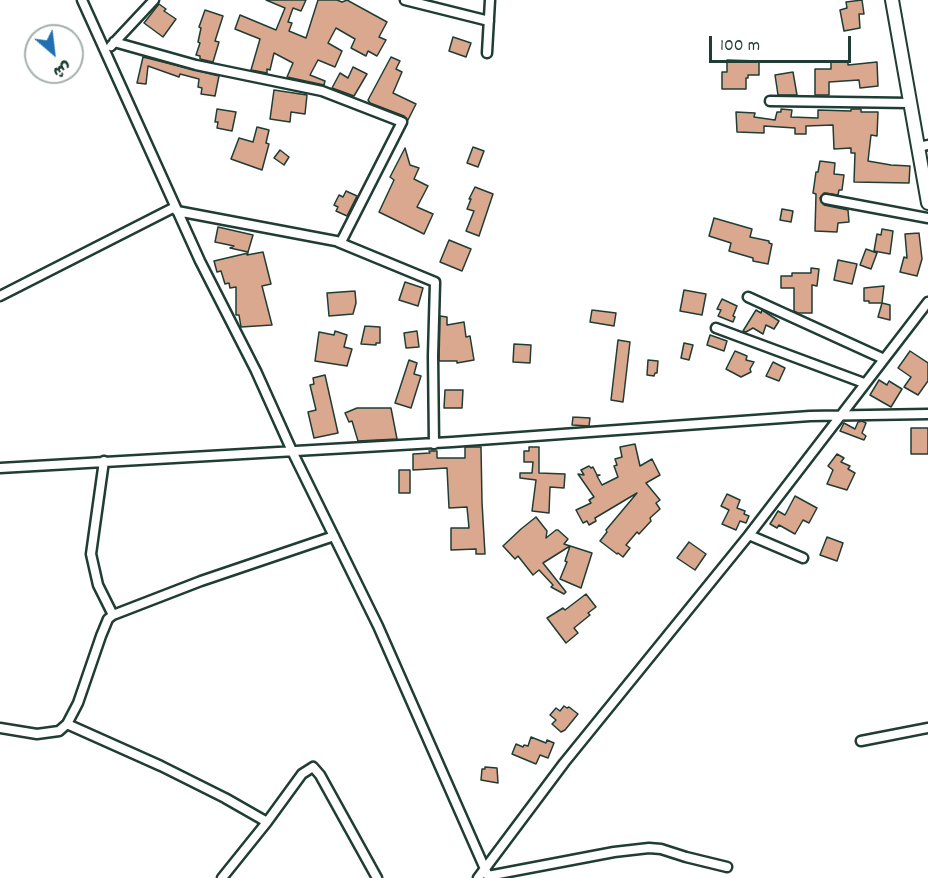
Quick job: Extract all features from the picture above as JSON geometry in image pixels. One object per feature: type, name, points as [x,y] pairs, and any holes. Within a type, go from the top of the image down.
[{"type":"street","points":[[82,0],[176,209],[256,371],[396,666],[487,875]]},
{"type":"street","points":[[106,51],[154,0]]},
{"type":"street","points":[[405,0],[489,21]]},
{"type":"street","points":[[487,53],[490,0]]},
{"type":"street","points":[[892,0],[910,103],[923,146],[928,203]]},
{"type":"street","points":[[114,42],[196,65],[322,91],[402,122],[344,239],[338,242]]},
{"type":"street","points":[[770,101],[910,103]]},
{"type":"street","points":[[826,200],[928,218]]},
{"type":"street","points":[[0,296],[176,209],[338,242],[435,282],[434,444]]},
{"type":"street","points":[[748,297],[884,359]]},
{"type":"street","points":[[487,875],[564,763],[749,534],[928,302]]},
{"type":"street","points":[[716,328],[864,383]]},
{"type":"street","points":[[0,468],[434,444],[839,415],[928,414]]},
{"type":"street","points":[[104,461],[91,554],[98,585],[113,615]]},
{"type":"street","points":[[749,534],[803,558]]},
{"type":"street","points":[[0,728],[37,734],[59,731],[67,724],[78,703],[108,619],[113,615],[201,581],[334,536]]},
{"type":"street","points":[[67,724],[189,780],[267,822]]},
{"type":"street","points":[[861,741],[928,728]]},
{"type":"street","points":[[222,878],[302,774],[311,768],[315,769],[377,878]]},
{"type":"street","points":[[478,878],[614,852],[649,848],[661,849],[727,867]]},
{"type":"building","points":[[266,0],[306,0],[301,11],[293,8],[288,22],[292,23],[289,31],[306,38],[318,0],[342,2],[347,0],[387,22],[379,37],[386,40],[377,56],[368,51],[366,56],[351,48],[355,39],[336,28],[328,43],[342,51],[335,67],[318,60],[310,75],[325,81],[324,85],[287,77],[293,63],[274,53],[270,70],[267,69],[267,73],[251,70],[260,39],[235,29],[240,15],[276,30],[285,8]]},
{"type":"building","points":[[862,0],[864,14],[859,14],[860,28],[844,31],[840,10],[847,8],[846,2]]},
{"type":"building","points":[[159,4],[166,9],[164,11],[176,19],[163,37],[144,23]]},
{"type":"building","points":[[205,10],[223,16],[215,41],[219,42],[213,62],[200,59],[200,56],[196,55],[200,43],[198,42],[201,28],[199,27]]},
{"type":"building","points":[[453,37],[471,43],[466,57],[449,51]]},
{"type":"building","points":[[143,57],[219,76],[215,96],[201,94],[202,88],[198,87],[199,79],[180,74],[179,77],[148,66],[146,84],[137,83]]},
{"type":"building","points":[[391,57],[400,61],[396,69],[402,72],[393,93],[416,104],[408,120],[368,100]]},
{"type":"building","points":[[727,60],[759,61],[759,75],[748,75],[746,89],[722,89],[722,72],[727,72]]},
{"type":"building","points":[[848,61],[848,65],[877,62],[878,86],[860,88],[859,80],[829,82],[829,95],[815,95],[815,69],[831,69],[831,62]]},
{"type":"building","points":[[353,67],[367,74],[354,96],[332,88],[340,73],[348,78]]},
{"type":"building","points":[[793,72],[797,95],[778,95],[775,75]]},
{"type":"building","points":[[274,90],[307,95],[305,114],[291,112],[290,122],[270,119]]},
{"type":"building","points":[[217,109],[236,112],[232,131],[217,128],[218,122],[215,122]]},
{"type":"building","points":[[781,109],[792,110],[791,117],[818,118],[818,110],[861,109],[861,112],[878,112],[877,136],[871,135],[868,161],[910,166],[909,183],[854,182],[855,153],[851,153],[851,148],[834,149],[833,125],[806,126],[806,134],[795,134],[795,128],[764,126],[764,133],[737,132],[736,112],[755,113],[754,117],[775,120],[777,112],[781,112]]},
{"type":"building","points":[[257,127],[269,130],[266,143],[269,144],[262,170],[231,159],[239,138],[253,142]]},
{"type":"building","points":[[473,147],[484,151],[478,167],[467,163]]},
{"type":"building","points":[[405,148],[410,165],[419,168],[414,179],[428,186],[417,207],[433,214],[424,234],[379,212],[394,180],[390,177]]},
{"type":"building","points":[[280,150],[289,157],[284,165],[274,158]]},
{"type":"building","points":[[820,161],[835,163],[834,174],[844,175],[842,190],[839,190],[838,195],[824,193],[820,198],[824,205],[848,210],[849,222],[838,223],[837,232],[815,231],[816,194],[813,193]]},
{"type":"building","points":[[475,187],[493,194],[479,236],[466,231],[474,211],[467,209]]},
{"type":"building","points":[[346,191],[357,196],[347,216],[336,211],[338,207],[334,205],[339,195],[343,197]]},
{"type":"building","points":[[782,209],[793,211],[791,222],[780,220]]},
{"type":"building","points":[[714,218],[752,229],[750,237],[769,241],[772,244],[768,264],[753,261],[753,258],[729,251],[731,243],[709,236]]},
{"type":"building","points":[[218,227],[253,235],[248,252],[215,242]]},
{"type":"building","points":[[882,229],[893,231],[890,254],[874,251],[877,234],[881,235]]},
{"type":"building","points":[[919,233],[922,259],[917,276],[900,272],[904,257],[907,258],[905,234]]},
{"type":"building","points":[[449,240],[471,249],[462,271],[440,262]]},
{"type":"building","points":[[866,249],[877,253],[871,269],[860,265]]},
{"type":"building","points":[[263,252],[271,284],[262,286],[272,325],[241,327],[239,315],[236,315],[236,287],[230,288],[229,283],[225,284],[221,271],[217,272],[214,261]]},
{"type":"building","points":[[838,260],[857,264],[852,284],[834,280]]},
{"type":"building","points":[[811,268],[819,269],[817,286],[812,285],[812,313],[798,313],[794,311],[794,288],[781,288],[781,276],[792,276],[792,273],[811,273]]},
{"type":"building","points":[[405,282],[423,288],[418,306],[399,300]]},
{"type":"building","points":[[884,286],[882,303],[864,301],[864,288]]},
{"type":"building","points":[[684,290],[706,294],[702,315],[680,311]]},
{"type":"building","points":[[355,291],[356,303],[353,314],[329,316],[327,293]]},
{"type":"building","points":[[722,299],[737,306],[733,322],[718,316],[721,310],[717,309]]},
{"type":"building","points":[[882,303],[890,305],[890,320],[878,317]]},
{"type":"building","points":[[592,310],[616,313],[614,326],[590,322]]},
{"type":"building","points":[[756,310],[761,313],[762,310],[779,321],[774,329],[766,325],[763,334],[753,328],[746,332],[743,331]]},
{"type":"building","points":[[440,316],[447,317],[447,325],[464,322],[466,337],[470,336],[474,360],[457,363],[457,361],[439,361]]},
{"type":"building","points":[[365,326],[380,327],[380,343],[361,344]]},
{"type":"building","points":[[335,331],[347,335],[344,347],[352,349],[347,366],[315,361],[319,332],[334,335]]},
{"type":"building","points":[[417,331],[419,347],[406,348],[404,333]]},
{"type":"building","points":[[710,335],[727,341],[724,351],[707,345]]},
{"type":"building","points":[[618,340],[630,342],[623,402],[611,400]]},
{"type":"building","points":[[684,343],[693,345],[689,360],[681,358]]},
{"type":"building","points":[[514,344],[531,345],[530,363],[513,362]]},
{"type":"building","points":[[735,351],[747,356],[746,360],[754,362],[750,369],[751,372],[741,377],[726,369]]},
{"type":"building","points":[[910,351],[928,363],[928,381],[918,395],[904,387],[911,377],[898,368]]},
{"type":"building","points":[[409,360],[417,363],[414,374],[421,376],[411,408],[395,403]]},
{"type":"building","points":[[648,360],[658,361],[657,373],[654,376],[647,375]]},
{"type":"building","points":[[773,362],[785,368],[779,381],[766,376]]},
{"type":"building","points":[[325,375],[338,433],[314,438],[308,412],[316,410],[310,385],[314,384],[313,378]]},
{"type":"building","points":[[879,380],[887,385],[889,381],[902,389],[891,407],[870,395]]},
{"type":"building","points":[[445,390],[463,390],[462,408],[444,408]]},
{"type":"building","points":[[357,408],[391,408],[397,439],[358,441],[352,421],[349,422],[345,413]]},
{"type":"building","points":[[573,417],[590,418],[589,426],[572,425]]},
{"type":"building","points":[[858,422],[866,423],[862,433],[866,436],[864,440],[840,431],[844,423],[855,429]]},
{"type":"building","points":[[911,428],[928,428],[928,454],[911,454]]},
{"type":"building","points":[[635,444],[640,466],[652,459],[660,475],[646,483],[660,500],[656,503],[660,509],[650,518],[651,521],[639,534],[637,532],[626,545],[630,548],[623,557],[600,541],[607,532],[606,530],[637,493],[595,518],[596,521],[589,525],[587,521],[583,523],[576,510],[591,503],[589,500],[594,497],[578,474],[584,475],[581,470],[589,466],[593,467],[597,475],[600,475],[597,476],[602,485],[618,477],[614,466],[617,465],[615,459],[622,457],[620,447]]},
{"type":"building","points":[[465,447],[481,447],[485,554],[476,554],[476,549],[451,550],[451,528],[469,528],[467,507],[449,508],[447,468],[413,470],[413,454],[437,451],[437,458],[465,458]]},
{"type":"building","points":[[529,447],[539,447],[539,473],[565,474],[564,488],[550,487],[549,513],[532,511],[536,480],[520,478],[520,473],[532,473],[533,462],[524,462],[524,451],[529,451]]},
{"type":"building","points":[[837,454],[844,458],[841,462],[850,466],[848,469],[855,473],[847,490],[827,484],[833,470],[828,466]]},
{"type":"building","points":[[399,470],[410,470],[410,493],[399,493]]},
{"type":"building","points":[[727,494],[740,500],[737,508],[745,511],[744,514],[749,516],[746,523],[740,521],[736,530],[722,524],[729,510],[721,506]]},
{"type":"building","points":[[795,496],[817,508],[809,523],[803,520],[795,534],[779,525],[777,528],[770,524],[778,511],[785,515]]},
{"type":"building","points":[[536,517],[547,531],[546,538],[558,530],[568,539],[564,544],[592,553],[581,588],[560,579],[570,546],[543,563],[566,592],[564,594],[551,587],[553,585],[539,570],[533,575],[518,556],[515,559],[503,546]]},
{"type":"building","points":[[827,537],[843,543],[837,561],[820,555]]},
{"type":"building","points":[[689,542],[706,554],[695,570],[677,558]]},
{"type":"building","points":[[586,594],[596,607],[574,628],[578,633],[566,643],[547,618],[563,608],[565,610]]},
{"type":"building","points":[[564,706],[578,714],[561,732],[552,724],[556,720],[550,715],[556,708],[560,711]]},
{"type":"building","points":[[531,737],[546,743],[547,740],[554,743],[548,758],[540,755],[536,764],[512,754],[516,744],[523,747],[528,746]]},
{"type":"building","points":[[497,768],[498,783],[481,780],[482,769]]}]
